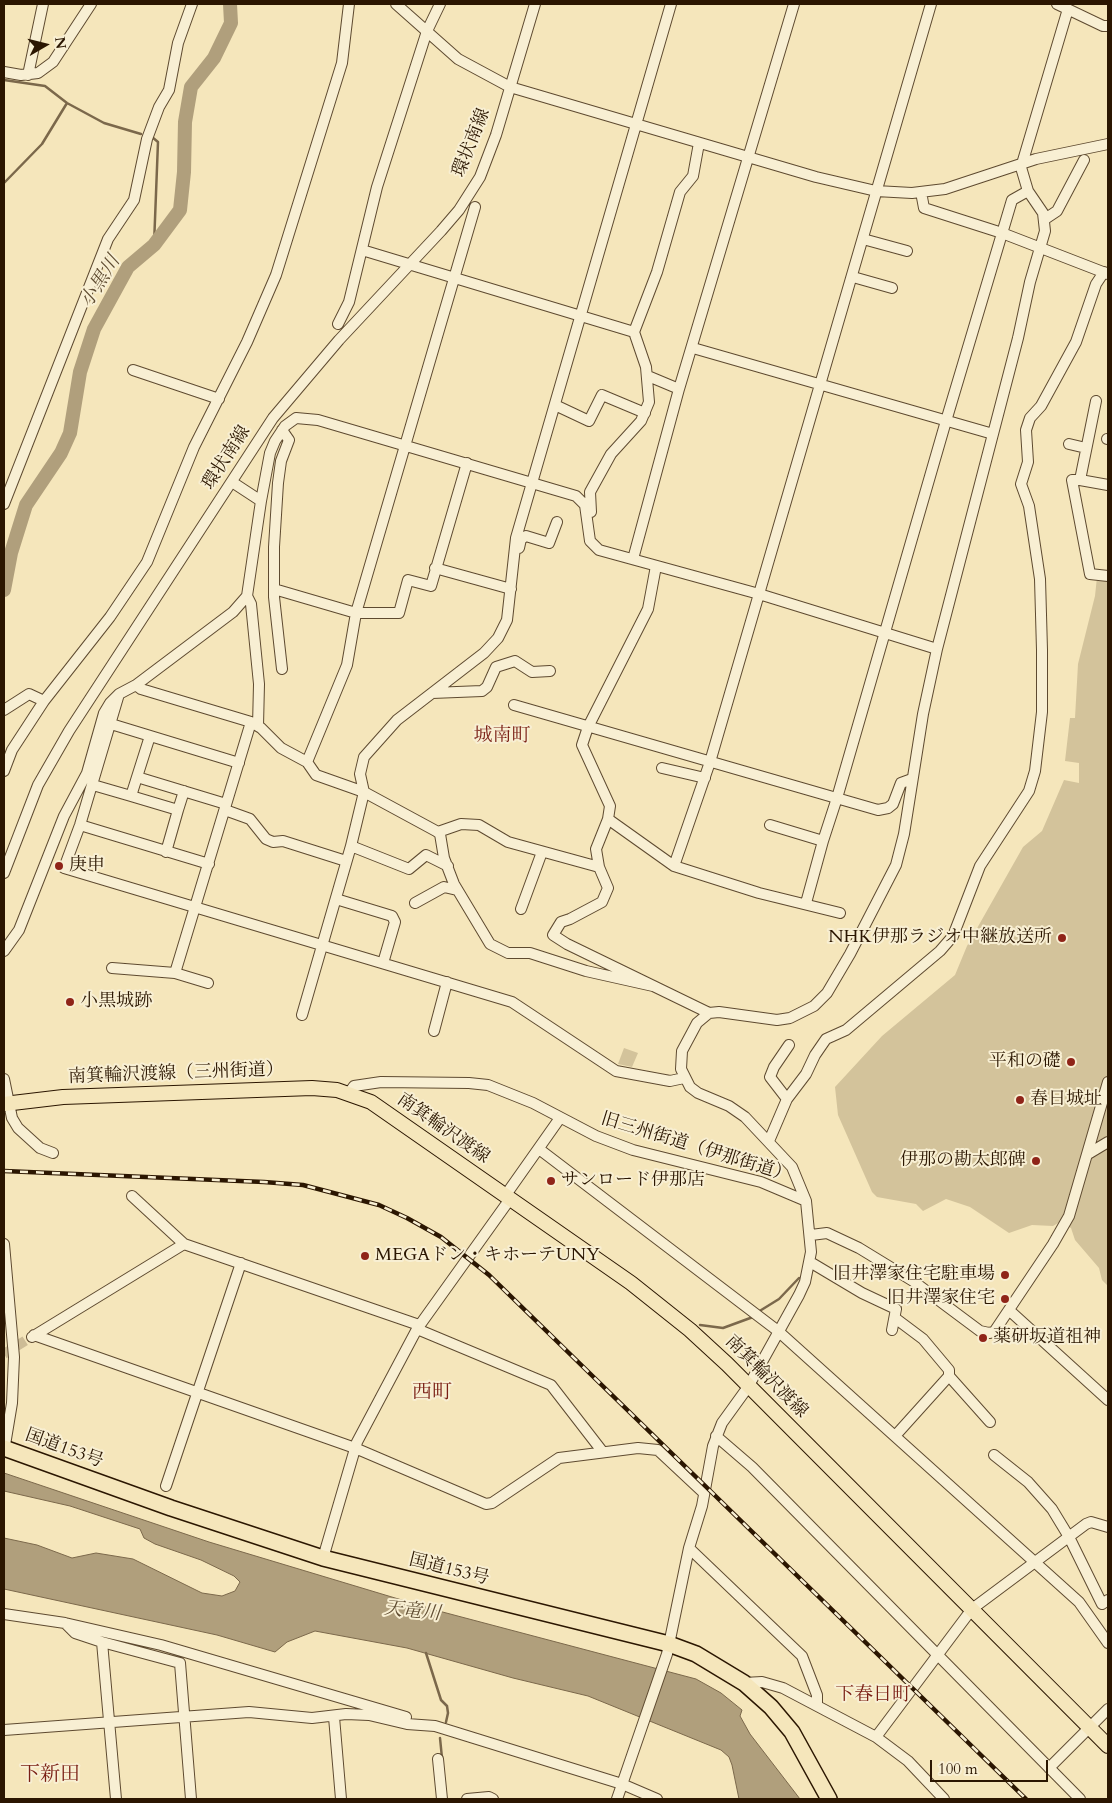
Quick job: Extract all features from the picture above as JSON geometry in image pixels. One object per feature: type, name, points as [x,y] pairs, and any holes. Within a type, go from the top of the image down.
[{"type":"highway","name":"国道153号","points":[[4,1449],[188,1514],[323,1558],[668,1649],[696,1654],[744,1683],[771,1707],[800,1745],[829,1799]]},
{"type":"main road","name":"南箕輪沢渡線（三州街道）","points":[[6,1104],[63,1097],[312,1088],[349,1093]]},
{"type":"main road","name":"南箕輪沢渡線","points":[[349,1093],[371,1102],[508,1198],[671,1314],[710,1347],[1108,1746]]},
{"type":"street","points":[[28,75],[43,4]]},
{"type":"street","points":[[4,72],[28,75],[38,73],[53,62],[91,4]]},
{"type":"street","points":[[4,504],[108,239],[134,200],[147,139],[159,107],[169,90],[178,43],[192,4]]},
{"type":"street","points":[[4,771],[12,750],[44,701],[110,617],[146,562],[194,447],[247,342],[276,275],[342,63],[349,4]]},
{"type":"street","points":[[396,4],[458,59],[510,87],[699,143],[876,191],[921,192],[945,189],[1021,164],[1108,144]]},
{"type":"street","points":[[338,324],[349,302],[377,187],[427,31],[440,4]]},
{"type":"street","name":"環状南線","points":[[4,873],[38,785],[69,731],[273,418],[339,340],[459,210],[480,177],[496,135],[534,4]]},
{"type":"street","points":[[302,1015],[351,846],[364,792],[360,774],[364,757],[397,720],[484,653],[498,638],[507,620],[516,538],[671,4]]},
{"type":"street","points":[[633,559],[679,389],[693,348],[794,4]]},
{"type":"street","points":[[674,866],[710,762],[931,4]]},
{"type":"street","points":[[1057,4],[1103,26],[1108,26]]},
{"type":"street","points":[[656,566],[648,609],[588,727],[582,745],[610,806],[608,819],[596,849],[599,867],[608,888],[602,902],[570,920],[560,922],[553,935],[709,1013],[719,1012],[763,1020],[790,1018],[806,1012],[827,993],[860,937],[896,865],[904,834],[912,779],[937,649],[1045,231],[1045,219],[1028,191],[1021,164],[1068,9]]},
{"type":"street","points":[[587,527],[592,520],[590,492],[611,454],[645,413],[649,402],[648,376],[634,332],[656,272],[680,192],[693,176],[699,143]]},
{"type":"street","points":[[1045,219],[1057,211],[1084,160]]},
{"type":"street","points":[[806,903],[1012,200],[1028,191]]},
{"type":"street","points":[[769,1140],[787,1099],[806,1074],[815,1055],[826,1039],[846,1030],[947,944],[953,936],[968,902],[980,866],[1029,791],[1035,771],[1042,712],[1042,650],[1040,579],[1028,506],[1020,484],[1028,462],[1026,430],[1030,418],[1041,406],[1076,342],[1096,284],[1106,273],[1040,246],[924,208],[921,192]]},
{"type":"street","points":[[307,762],[348,665],[356,613],[475,207]]},
{"type":"street","points":[[863,239],[907,251]]},
{"type":"street","points":[[362,250],[454,276],[634,332]]},
{"type":"street","points":[[852,277],[892,288]]},
{"type":"street","points":[[693,348],[993,434]]},
{"type":"street","points":[[133,370],[219,399]]},
{"type":"street","points":[[648,376],[679,389]]},
{"type":"street","points":[[555,405],[589,421],[602,395],[645,413]]},
{"type":"street","points":[[1080,480],[1096,401]]},
{"type":"street","points":[[175,973],[239,762],[254,724],[259,684],[250,604],[247,596],[260,501],[274,441],[282,430],[296,418],[307,418],[405,445],[576,496],[584,505],[590,541],[599,550],[759,594],[885,631],[937,649]]},
{"type":"street","points":[[282,430],[289,440],[282,456],[278,483],[274,589],[282,669]]},
{"type":"street","points":[[1069,444],[1086,448]]},
{"type":"street","points":[[274,589],[356,613],[399,613],[408,580],[431,586],[467,464]]},
{"type":"street","points":[[1108,485],[1072,480],[1090,574],[1108,576]]},
{"type":"street","points":[[232,482],[260,501]]},
{"type":"street","points":[[512,576],[516,575],[521,539],[526,536],[549,543],[557,522]]},
{"type":"street","points":[[436,568],[511,589]]},
{"type":"street","points":[[4,951],[19,930],[64,816],[87,773],[104,713],[119,694],[136,685],[233,612],[247,596]]},
{"type":"street","points":[[432,693],[482,691],[487,687],[496,667],[515,661],[532,672],[550,671]]},
{"type":"street","points":[[136,685],[141,689],[254,724],[281,748],[307,762],[316,775],[364,792],[438,832],[444,858],[457,890],[490,944],[508,953],[530,953],[586,971],[653,986]]},
{"type":"street","points":[[4,710],[29,694],[44,701]]},
{"type":"street","points":[[119,694],[93,785],[64,868],[512,1002],[616,1071],[670,1081],[684,1078]]},
{"type":"street","points":[[514,705],[878,810],[888,808],[893,804],[901,783],[912,779]]},
{"type":"street","points":[[111,724],[239,762]]},
{"type":"street","points":[[132,796],[150,736]]},
{"type":"street","points":[[662,768],[705,778]]},
{"type":"street","points":[[137,777],[184,791],[226,807],[250,819],[266,839],[273,842],[283,841],[346,861]]},
{"type":"street","points":[[93,785],[178,810]]},
{"type":"street","points":[[166,852],[184,791]]},
{"type":"street","points":[[608,819],[674,866],[759,893],[806,903],[840,913]]},
{"type":"street","points":[[438,832],[461,824],[479,825],[508,842],[599,867]]},
{"type":"street","points":[[80,825],[209,864]]},
{"type":"street","points":[[770,825],[823,841]]},
{"type":"street","points":[[351,846],[409,869],[426,855],[448,866]]},
{"type":"street","points":[[521,909],[542,852]]},
{"type":"street","points":[[416,903],[444,887],[457,890]]},
{"type":"street","points":[[336,899],[392,916],[395,922],[383,963]]},
{"type":"street","points":[[112,968],[175,973],[208,983]]},
{"type":"street","points":[[434,1031],[447,982]]},
{"type":"street","points":[[616,1799],[668,1649],[689,1548],[704,1493],[709,1458],[716,1436],[722,1423],[748,1387],[805,1282],[810,1262],[811,1235],[806,1201],[792,1167],[769,1140],[737,1111],[698,1093],[690,1087],[684,1078],[680,1061],[682,1051],[697,1023],[709,1013]]},
{"type":"street","points":[[787,1099],[770,1077],[774,1067],[789,1045]]},
{"type":"street","points":[[4,1079],[6,1104],[18,1128],[40,1148],[53,1153]]},
{"type":"street","name":"旧三州街道（伊那街道）","points":[[349,1093],[354,1086],[381,1082],[469,1083],[506,1091],[560,1118],[633,1150],[761,1182],[806,1201]]},
{"type":"street","points":[[811,1235],[827,1234],[865,1251],[913,1281],[984,1333],[994,1332],[1010,1311],[1069,1216],[1108,1082]]},
{"type":"street","points":[[323,1558],[355,1448],[418,1327],[508,1198],[560,1118]]},
{"type":"street","points":[[1088,1154],[1108,1142]]},
{"type":"street","points":[[539,1149],[778,1331],[1079,1602],[1108,1643]]},
{"type":"street","points":[[132,1196],[184,1244],[418,1327],[551,1385],[602,1451]]},
{"type":"street","points":[[4,1244],[14,1357],[12,1403],[4,1449]]},
{"type":"street","points":[[184,1244],[31,1337],[198,1392],[355,1448],[486,1504],[492,1503],[559,1458],[602,1451],[638,1448],[658,1450],[704,1493]]},
{"type":"street","points":[[810,1262],[862,1293],[896,1309],[892,1330]]},
{"type":"street","points":[[166,1486],[241,1263]]},
{"type":"street","points":[[1010,1311],[1108,1400]]},
{"type":"street","points":[[895,1318],[923,1339],[949,1370],[949,1376],[990,1422]]},
{"type":"street","points":[[895,1436],[949,1376]]},
{"type":"street","points":[[716,1436],[752,1467],[1080,1799]]},
{"type":"street","points":[[994,1455],[1034,1489],[1052,1509],[1106,1605]]},
{"type":"street","points":[[876,1736],[972,1609],[1086,1524],[1091,1522],[1108,1527]]},
{"type":"street","points":[[689,1548],[802,1656],[817,1695],[817,1704]]},
{"type":"street","points":[[4,1614],[65,1623],[161,1645],[356,1701],[409,1718],[419,1725]]},
{"type":"street","points":[[65,1623],[76,1634],[180,1663],[186,1715],[191,1799]]},
{"type":"street","points":[[102,1642],[116,1799]]},
{"type":"street","points":[[744,1683],[762,1682],[783,1688],[876,1736],[908,1761],[944,1799]]},
{"type":"street","points":[[1049,1768],[1108,1708]]},
{"type":"street","points":[[4,1730],[186,1715],[248,1712],[312,1718],[334,1717],[346,1714],[369,1714],[419,1725],[435,1726],[623,1781],[657,1799]]},
{"type":"street","points":[[334,1717],[341,1799]]},
{"type":"street","points":[[438,1759],[442,1799]]},
{"type":"street","points":[[467,1799],[488,1797],[493,1799]]},
{"type":"shaded area","points":[[1097,577],[1108,578],[1108,1286],[1102,1280],[1099,1268],[1075,1240],[1071,1228],[1060,1222],[1053,1226],[1032,1225],[1009,1233],[970,1207],[946,1199],[923,1211],[916,1204],[877,1197],[872,1192],[838,1115],[835,1087],[882,1036],[955,975],[967,946],[1023,847],[1042,831],[1064,780],[1079,783],[1079,763],[1065,761],[1070,718],[1075,718],[1078,664],[1095,596]]},
{"type":"shaded area","points":[[624,1048],[638,1053],[632,1067],[618,1064]]},
{"type":"water","name":"天竜川","points":[[4,1473],[209,1542],[435,1610],[696,1679],[721,1693],[742,1710],[740,1716],[750,1734],[800,1799],[739,1799],[732,1765],[729,1757],[721,1750],[588,1696],[513,1678],[407,1648],[315,1631],[287,1642],[275,1652],[217,1635],[4,1589],[4,1538],[37,1545],[72,1558],[96,1553],[133,1559],[202,1593],[222,1596],[235,1591],[240,1582],[234,1576],[201,1560],[155,1544],[144,1538],[140,1529],[70,1506],[4,1491]]},
{"type":"waterway","name":"小黒川","points":[[4,590],[11,553],[26,505],[61,453],[70,433],[80,372],[94,329],[128,267],[154,245],[180,210],[184,172],[185,122],[191,87],[214,58],[231,23],[230,4]]},
{"type":"waterway","points":[[4,80],[45,86],[67,103],[104,123],[141,134]]},
{"type":"waterway","points":[[4,183],[42,144],[67,103]]},
{"type":"waterway","points":[[152,137],[158,142],[154,245]]},
{"type":"waterway","points":[[758,1312],[779,1299],[799,1278]]},
{"type":"waterway","points":[[700,1325],[723,1328],[753,1317]]},
{"type":"waterway","points":[[426,1653],[441,1700],[447,1706],[446,1722]]},
{"type":"waterway","points":[[440,1738],[442,1758]]},
{"type":"tunnel","points":[[4,1354],[28,1339]]},
{"type":"railway","points":[[4,1171],[303,1185],[379,1205],[441,1237],[489,1275],[1026,1799]]},
{"type":"place","name":"庚申","points":[[59,866]]},
{"type":"place","name":"NHK伊那ラジオ中継放送所","points":[[1062,938]]},
{"type":"place","name":"小黒城跡","points":[[70,1002]]},
{"type":"place","name":"平和の礎","points":[[1071,1062]]},
{"type":"place","name":"春日城址","points":[[1020,1100]]},
{"type":"place","name":"伊那の勘太郎碑","points":[[1036,1161]]},
{"type":"place","name":"サンロード伊那店","points":[[551,1181]]},
{"type":"place","name":"MEGAドン・キホーテUNY","points":[[365,1256]]},
{"type":"place","name":"旧井澤家住宅駐車場","points":[[1005,1275]]},
{"type":"place","name":"旧井澤家住宅","points":[[1005,1299]]},
{"type":"place","name":"薬研坂道祖神","points":[[983,1338]]},
{"type":"district","name":"城南町","points":[[502,737]]},
{"type":"district","name":"西町","points":[[432,1393]]},
{"type":"district","name":"下春日町","points":[[873,1696]]},
{"type":"district","name":"下新田","points":[[50,1775]]}]
